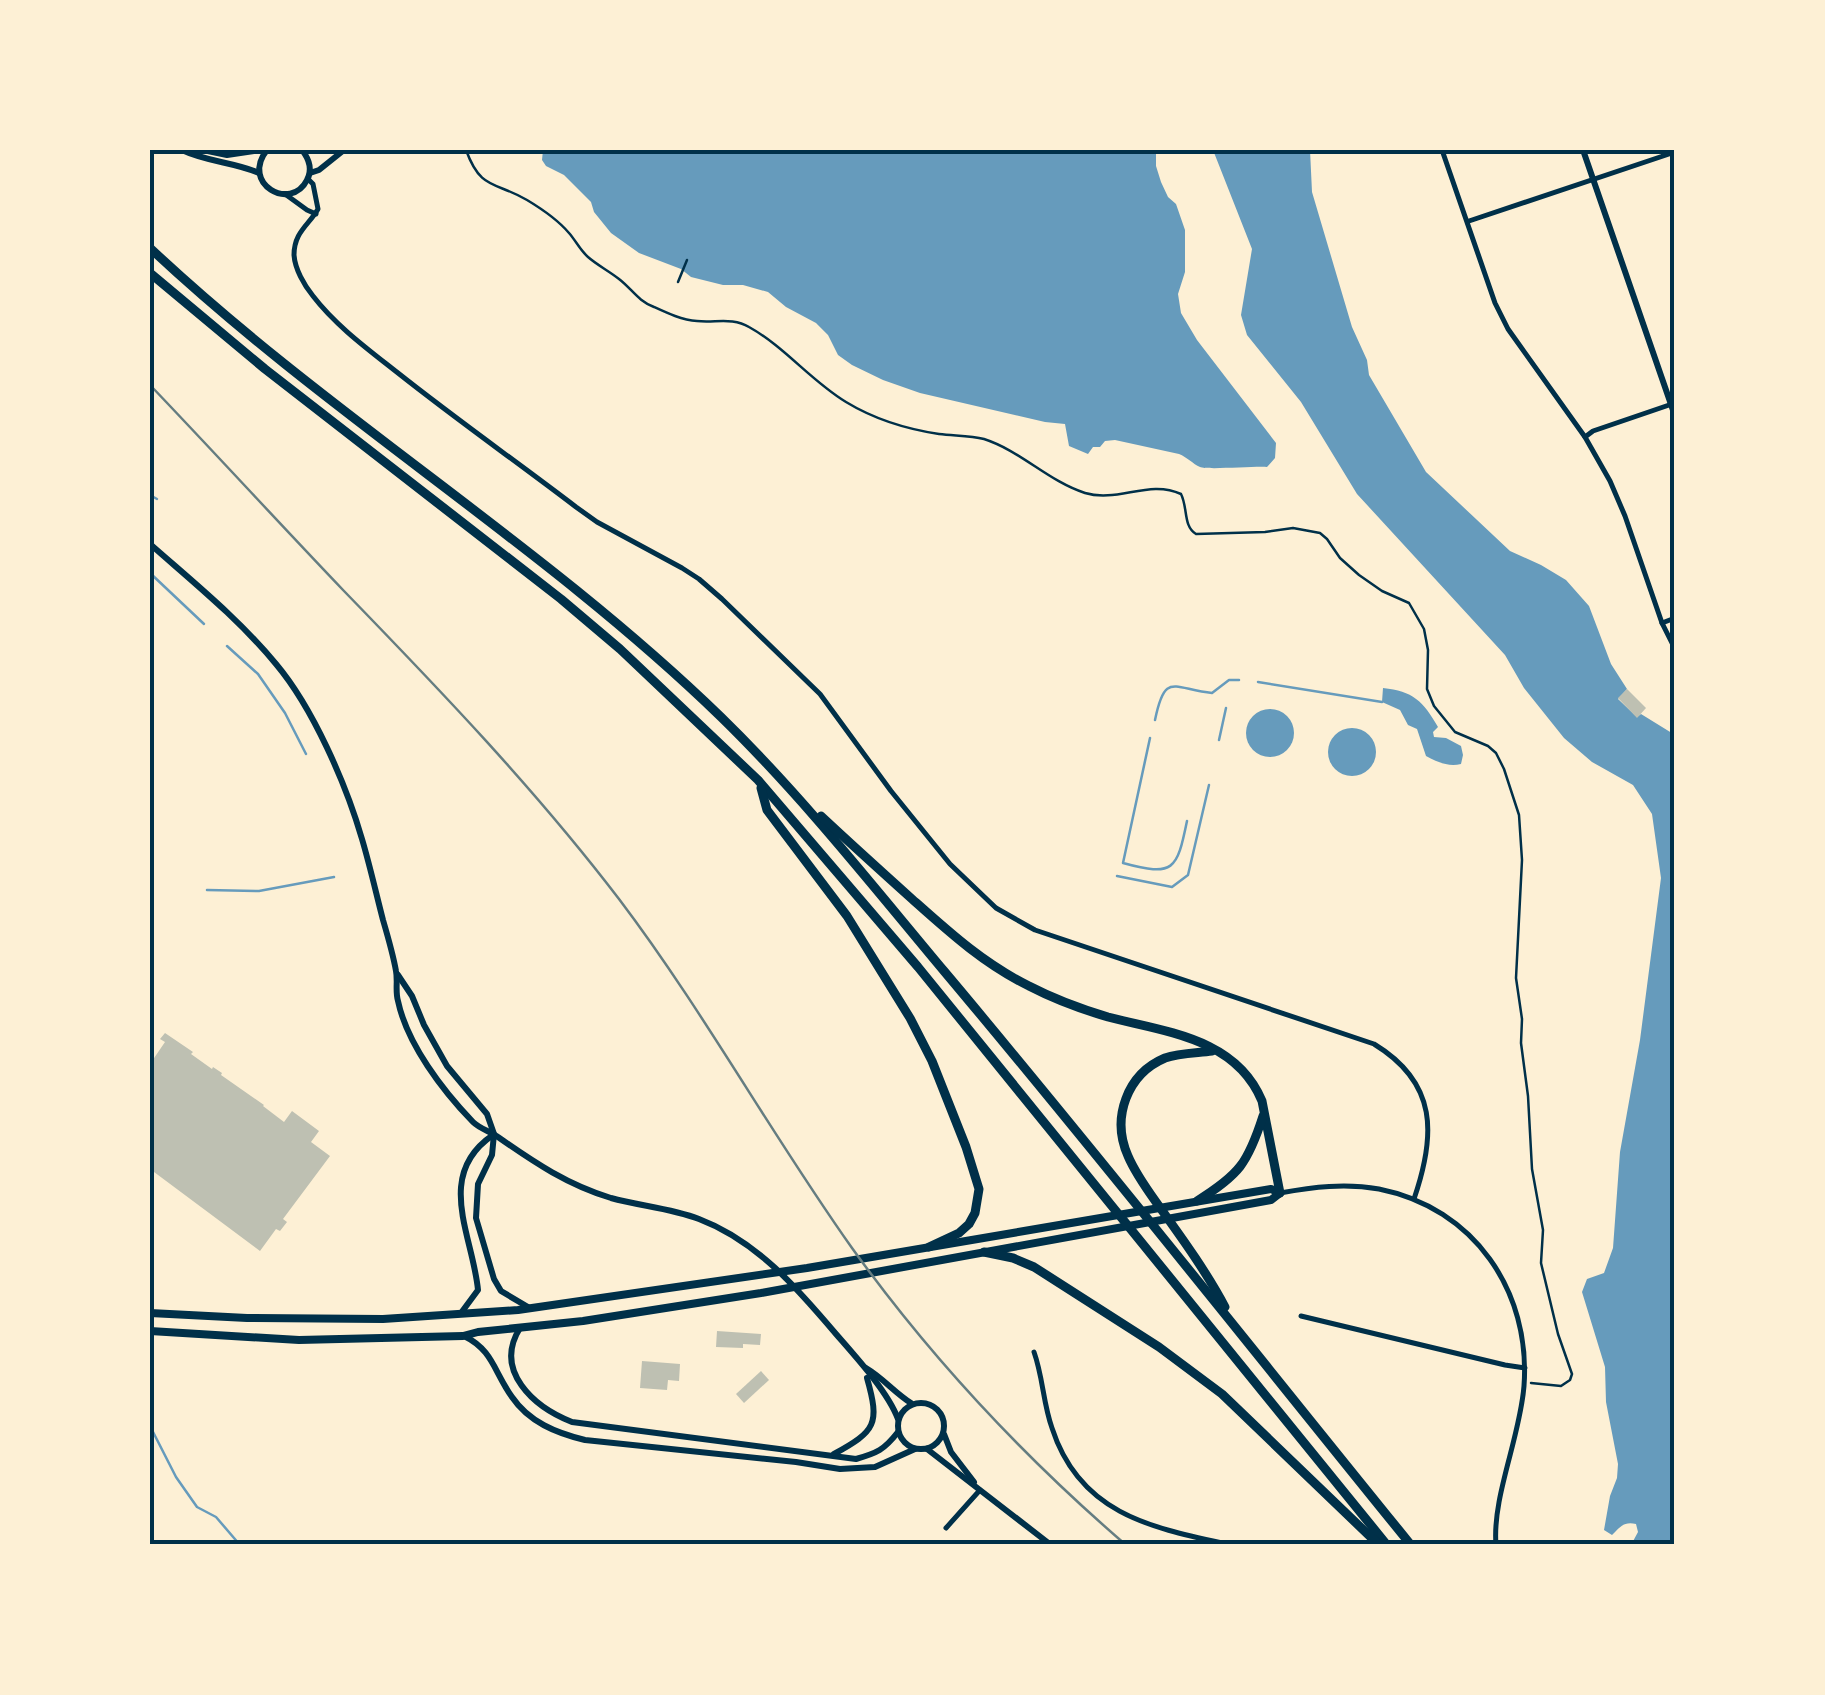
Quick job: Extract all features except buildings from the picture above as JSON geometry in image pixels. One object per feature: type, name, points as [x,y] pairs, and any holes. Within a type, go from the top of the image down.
[{"type":"highway","points":[[150,248],[275,356],[626,630],[724,720],[853,861],[989,1024],[1411,1545]]},
{"type":"highway","points":[[150,274],[264,370],[590,624],[758,780],[918,967],[1387,1545]]},
{"type":"highway","points":[[758,780],[768,810],[846,916],[910,1018],[932,1061],[966,1147],[978,1189],[975,1213],[960,1233],[929,1247]]},
{"type":"highway","points":[[782,781],[948,932],[988,963],[1031,988],[1073,1005],[1186,1036],[1228,1057],[1250,1076],[1262,1101],[1280,1193]]},
{"type":"highway","points":[[1215,1050],[1175,1056],[1149,1067],[1125,1098],[1121,1129],[1128,1158],[1210,1279],[1236,1328]]},
{"type":"highway","points":[[1197,1202],[1224,1185],[1242,1166],[1264,1113]]},
{"type":"highway","points":[[150,1313],[314,1319],[460,1315],[811,1267],[1271,1189],[1280,1193]]},
{"type":"highway","points":[[150,1331],[300,1340],[463,1336],[762,1293],[1271,1200],[1280,1193]]},
{"type":"highway","points":[[984,1252],[1034,1267],[1180,1362],[1222,1394],[1379,1545]]},
{"type":"main road","points":[[182,150],[259,173]]},
{"type":"main road","points":[[202,150],[227,155],[264,150],[259,173],[266,186],[278,194],[299,190],[309,176],[344,150]]},
{"type":"main road","points":[[302,150],[308,158],[309,176]]},
{"type":"main road","points":[[1583,150],[1675,416]]},
{"type":"main road","points":[[150,544],[245,630],[278,666],[308,714],[333,761],[362,838],[397,974],[397,1000],[419,1051],[450,1097],[477,1126],[550,1173],[583,1188],[702,1220],[767,1259],[864,1367],[891,1403],[904,1443],[915,1449]]},
{"type":"main road","points":[[397,974],[412,996],[436,1048],[487,1114],[494,1134],[492,1155],[478,1184],[476,1218],[501,1292],[528,1307]]},
{"type":"main road","points":[[460,1315],[478,1290],[461,1213],[461,1184],[478,1145],[494,1134]]},
{"type":"main road","points":[[520,1328],[511,1351],[516,1376],[534,1400],[572,1422],[856,1459],[877,1454],[898,1432]]},
{"type":"main road","points":[[463,1336],[487,1352],[513,1399],[534,1420],[585,1440],[840,1469],[875,1467],[915,1449],[926,1449],[937,1443],[943,1433]]},
{"type":"main road","points":[[864,1367],[912,1404]]},
{"type":"main road","points":[[832,1454],[860,1439],[874,1418],[864,1367]]},
{"type":"main road","points":[[898,1419],[912,1404],[934,1406],[943,1418],[943,1433],[951,1452],[980,1490]]},
{"type":"main road","points":[[926,1449],[1051,1545]]},
{"type":"street","points":[[1442,150],[1495,303],[1508,329],[1585,437],[1610,482],[1675,649]]},
{"type":"street","points":[[1468,222],[1675,152]]},
{"type":"street","points":[[309,176],[318,209],[300,232],[294,253],[303,281],[322,307],[394,369],[576,507],[682,568],[722,599],[820,694],[950,864],[996,908],[1035,930],[1374,1044],[1398,1061],[1418,1086],[1427,1114],[1427,1157],[1414,1199]]},
{"type":"street","points":[[285,194],[316,214]]},
{"type":"street","points":[[1585,437],[1673,403]]},
{"type":"street","points":[[1662,622],[1675,618]]},
{"type":"street","points":[[1280,1193],[1335,1185],[1377,1189],[1414,1199],[1452,1220],[1494,1264],[1516,1310],[1525,1368],[1518,1426],[1496,1520],[1496,1545]]},
{"type":"street","points":[[1300,1316],[1525,1368]]},
{"type":"street","points":[[1034,1352],[1055,1438],[1087,1487],[1116,1510],[1147,1525],[1231,1545]]},
{"type":"street","points":[[946,1528],[980,1490]]},
{"type":"path","points":[[466,150],[484,181],[542,210],[567,230],[584,254],[616,276],[642,302],[683,319],[732,321],[750,327],[843,400],[870,414],[936,434],[984,440],[1005,448],[1061,483],[1092,495],[1111,497],[1155,487],[1170,488],[1182,494],[1187,523],[1196,534],[1293,528],[1320,533],[1359,576],[1409,604],[1424,629],[1428,650],[1426,680],[1434,706],[1455,732],[1482,742],[1496,753],[1520,815],[1522,860],[1516,978],[1532,1170],[1543,1230],[1541,1262],[1572,1374],[1561,1386],[1524,1382]]},
{"type":"path","points":[[678,282],[687,260]]},
{"type":"water","points":[[543,150],[1156,150],[1161,182],[1176,204],[1185,230],[1185,272],[1178,294],[1181,313],[1197,340],[1276,443],[1275,458],[1267,467],[1204,468],[1179,454],[1115,440],[1093,447],[1088,454],[1069,446],[1065,424],[920,393],[883,380],[838,355],[828,335],[816,323],[768,292],[691,277],[681,269],[639,253],[611,233],[591,202],[564,175],[546,166]]},
{"type":"water","points":[[1213,150],[1310,150],[1312,192],[1369,375],[1426,472],[1510,551],[1566,580],[1589,606],[1611,664],[1627,689],[1618,699],[1637,717],[1641,714],[1675,735],[1675,1545],[1631,1545],[1638,1532],[1636,1524],[1625,1524],[1612,1535],[1604,1530],[1618,1464],[1606,1402],[1605,1367],[1582,1292],[1587,1279],[1604,1273],[1613,1248],[1620,1152],[1640,1040],[1661,878],[1652,814],[1633,785],[1592,762],[1564,738],[1524,688],[1505,655],[1357,494],[1301,402],[1247,335],[1241,315],[1252,249]]},
{"type":"water","points":[[1383,688],[1410,695],[1422,704],[1438,727],[1434,737],[1461,746],[1461,764],[1443,763],[1426,756],[1417,729],[1408,725],[1400,710],[1382,702]]},
{"type":"water","points":[[1270,709],[1287,716],[1294,733],[1287,750],[1270,757],[1253,750],[1246,733],[1253,716]]},
{"type":"water","points":[[1352,728],[1369,735],[1376,752],[1369,769],[1352,776],[1335,769],[1328,752],[1335,735]]},
{"type":"waterway","points":[[150,495],[157,499]]},
{"type":"waterway","points":[[150,573],[204,624]]},
{"type":"waterway","points":[[227,646],[258,674],[285,713],[306,754]]},
{"type":"waterway","points":[[1155,720],[1167,689],[1179,687],[1212,693],[1229,680],[1239,680]]},
{"type":"waterway","points":[[1258,682],[1382,702]]},
{"type":"waterway","points":[[1219,740],[1226,708]]},
{"type":"waterway","points":[[1150,738],[1123,863],[1153,869],[1170,866],[1180,850],[1187,821]]},
{"type":"waterway","points":[[1117,876],[1172,887],[1188,875],[1209,785]]},
{"type":"waterway","points":[[207,890],[259,891],[334,877]]},
{"type":"waterway","points":[[150,1426],[176,1477],[197,1507],[216,1517],[240,1545]]},
{"type":"railway","points":[[150,385],[451,703],[554,818],[650,941],[822,1205],[882,1289],[980,1405],[1126,1545]]}]
